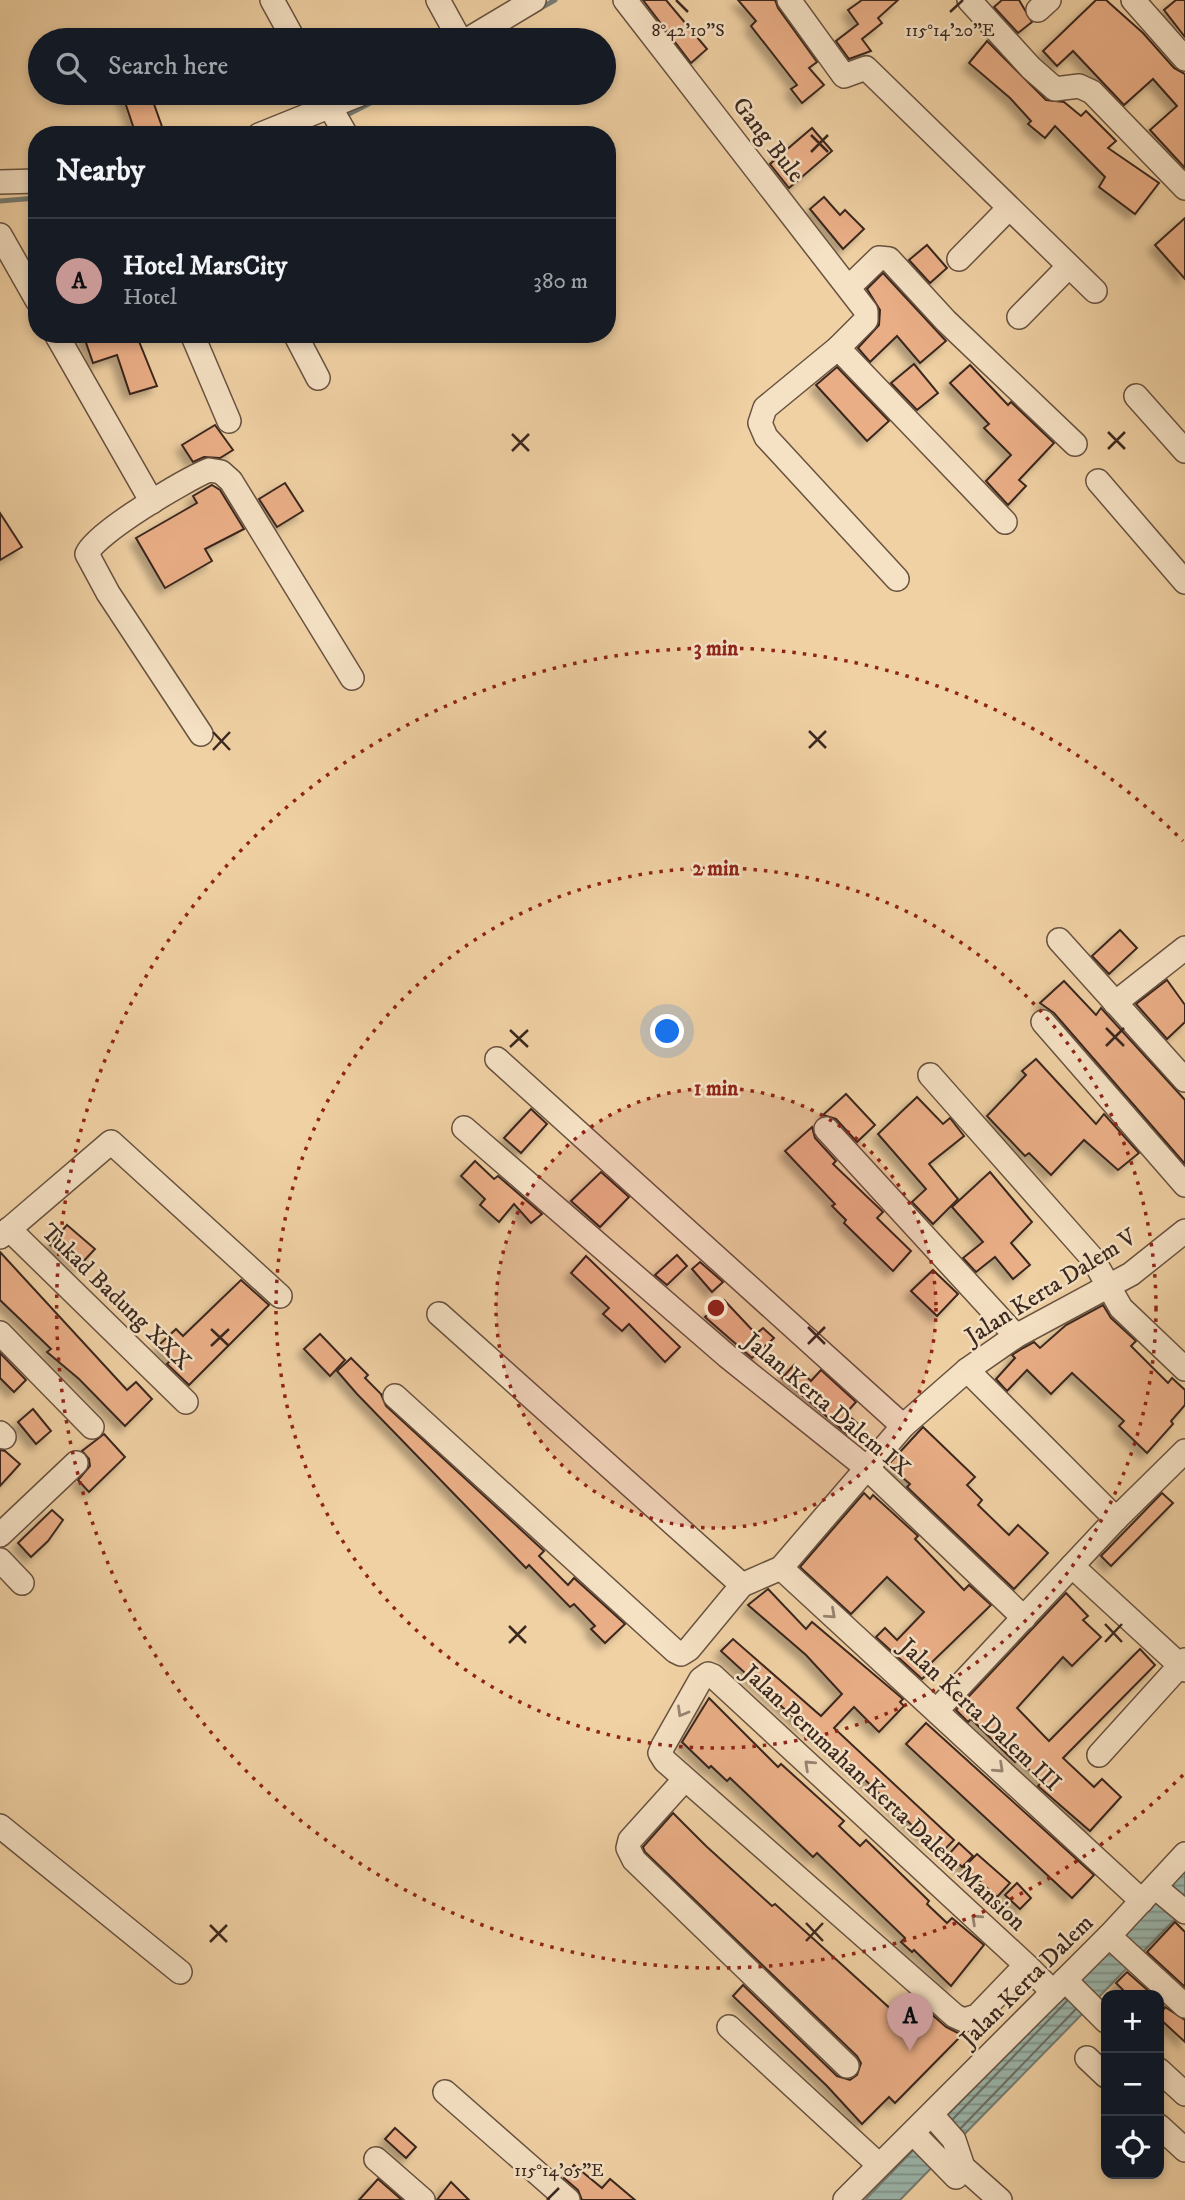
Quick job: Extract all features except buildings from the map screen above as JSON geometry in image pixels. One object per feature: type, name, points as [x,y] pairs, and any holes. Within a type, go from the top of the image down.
[{"type":"street","points":[[272,0],[287,28]]},
{"type":"street","points":[[438,0],[453,28]]},
{"type":"street","points":[[487,28],[534,0]]},
{"type":"street","name":"Gang Bule","points":[[625,0],[849,287],[867,315],[838,348]]},
{"type":"street","points":[[789,0],[844,76],[866,68],[1095,291]]},
{"type":"street","points":[[969,0],[1031,68],[1055,89],[1079,86],[1092,92],[1185,188]]},
{"type":"street","points":[[1133,0],[1185,59]]},
{"type":"street","points":[[290,126],[319,105]]},
{"type":"street","points":[[329,105],[341,126]]},
{"type":"street","points":[[0,182],[28,181]]},
{"type":"street","points":[[959,259],[1009,208]]},
{"type":"street","points":[[0,235],[28,284]]},
{"type":"street","points":[[849,287],[879,258],[889,259],[946,321],[1075,444]]},
{"type":"street","points":[[1019,317],[1069,266]]},
{"type":"street","points":[[62,343],[152,502]]},
{"type":"street","points":[[196,343],[229,421]]},
{"type":"street","points":[[300,343],[318,378]]},
{"type":"street","points":[[897,579],[766,437],[760,423],[765,408],[838,348],[1005,522]]},
{"type":"street","points":[[1136,396],[1185,451]]},
{"type":"street","points":[[201,734],[107,593],[87,554],[90,545],[152,502],[209,470],[221,472],[238,491],[352,678]]},
{"type":"street","points":[[1098,481],[1185,582]]},
{"type":"street","points":[[1059,940],[1185,1080]]},
{"type":"street","points":[[1115,1003],[1185,948]]},
{"type":"street","points":[[1043,1022],[1185,1185]]},
{"type":"street","points":[[496,1059],[902,1426]]},
{"type":"street","points":[[930,1075],[1093,1259],[1121,1308],[1185,1369]]},
{"type":"street","name":"Jalan Kerta Dalem IX","points":[[464,1128],[727,1356],[868,1469],[1024,1618]]},
{"type":"street","points":[[826,1129],[1016,1336]]},
{"type":"street","points":[[4,1233],[111,1142],[280,1296]]},
{"type":"street","name":"Jalan Kerta Dalem V","points":[[396,1396],[681,1654],[689,1649],[743,1585],[781,1568],[902,1426],[967,1370],[1016,1336],[1131,1274],[1185,1231]]},
{"type":"street","name":"Tukad Badung XXX","points":[[4,1233],[186,1402]]},
{"type":"street","points":[[439,1314],[743,1585]]},
{"type":"street","points":[[0,1333],[92,1427]]},
{"type":"street","points":[[967,1370],[1116,1519]]},
{"type":"street","points":[[937,1710],[1116,1519],[1185,1451]]},
{"type":"street","points":[[0,1535],[76,1463]]},
{"type":"street","points":[[0,1560],[22,1583]]},
{"type":"street","points":[[1072,1566],[1183,1665],[1098,1755]]},
{"type":"street","name":"Jalan Kerta Dalem III","points":[[781,1568],[937,1710],[1152,1893],[1185,1912]]},
{"type":"street","name":"Jalan Perumahan Kerta Dalem Mansion","points":[[1026,1965],[977,2016],[959,2020],[685,1779],[660,1753],[701,1679],[710,1674],[1026,1965],[1062,1985],[1100,2015]]},
{"type":"street","points":[[685,1779],[630,1840],[630,1854],[847,2066]]},
{"type":"street","points":[[0,1826],[180,1972]]},
{"type":"street","name":"Jalan Kerta Dalem","points":[[845,2200],[879,2165],[916,2137],[1062,1985],[1111,1938],[1185,1854]]},
{"type":"street","points":[[1111,1938],[1185,2006]]},
{"type":"street","points":[[729,2027],[879,2165]]},
{"type":"street","points":[[1087,2058],[1101,2071]]},
{"type":"street","points":[[1164,2075],[1185,2094]]},
{"type":"street","points":[[445,2092],[568,2200]]},
{"type":"street","points":[[934,2118],[954,2140],[953,2166]]},
{"type":"street","points":[[1164,2131],[1185,2150]]},
{"type":"street","points":[[916,2137],[953,2166],[963,2167],[1000,2200]]},
{"type":"street","points":[[376,2159],[423,2200]]},
{"type":"water","points":[[1185,1870],[1185,1909],[1106,1990],[1101,1990],[1101,1995],[900,2200],[865,2200]]},
{"type":"waterway","points":[[537,10],[555,0]]},
{"type":"waterway","points":[[341,118],[366,105]]},
{"type":"waterway","points":[[0,201],[28,199]]},
{"type":"place","name":"Hotel MarsCity","points":[[910,2051]]}]
